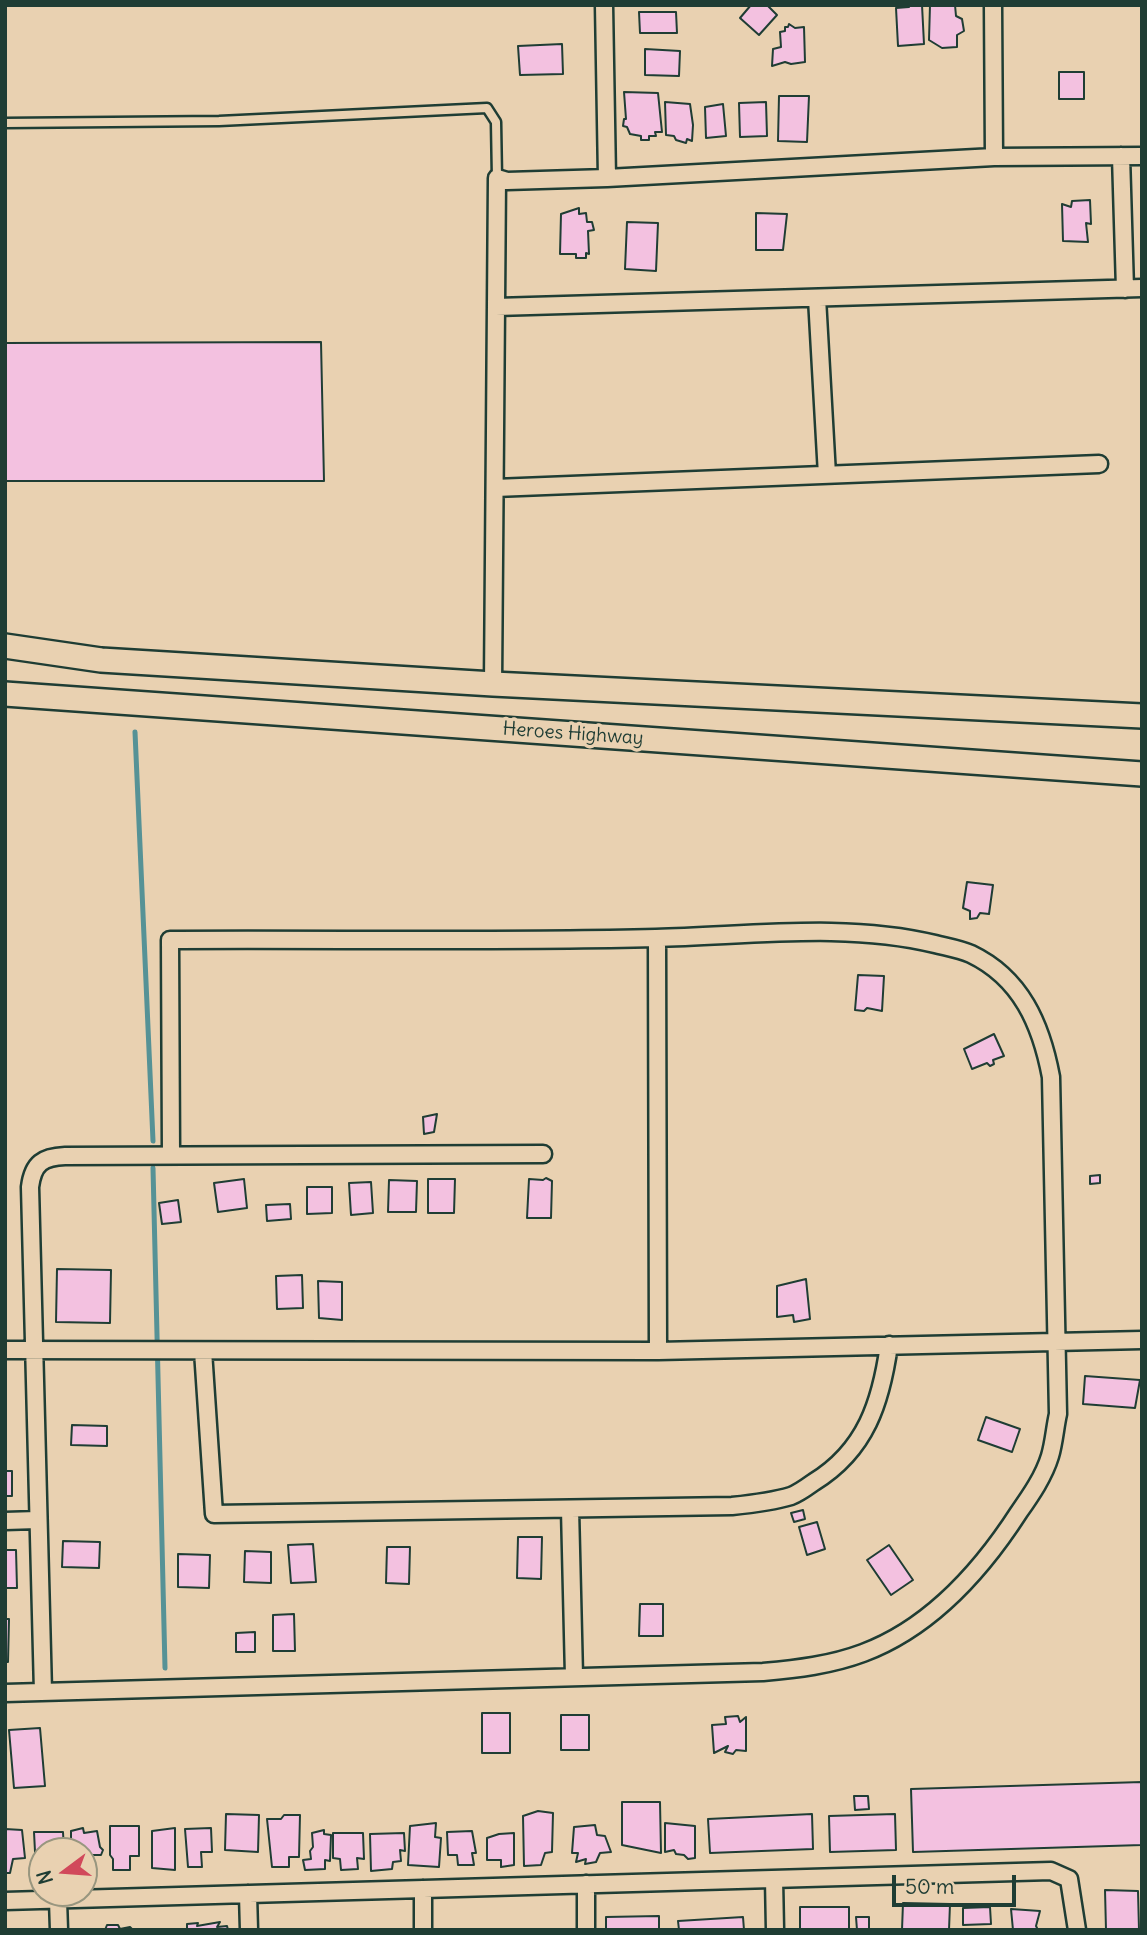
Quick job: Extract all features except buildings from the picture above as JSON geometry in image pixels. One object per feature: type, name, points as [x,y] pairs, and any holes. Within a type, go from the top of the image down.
[{"type":"main road","points":[[5,646],[102,660],[493,684],[1142,716]]},
{"type":"main road","name":"Heroes Highway","points":[[5,694],[1142,774]]},
{"type":"street","points":[[604,5],[607,178]]},
{"type":"street","points":[[993,5],[994,157]]},
{"type":"street","points":[[496,307],[1133,288],[1121,156]]},
{"type":"street","points":[[493,684],[497,178],[508,181],[607,178],[994,157],[1142,156]]},
{"type":"street","points":[[817,298],[827,475]]},
{"type":"street","points":[[495,488],[1099,464]]},
{"type":"street","points":[[5,1693],[800,1669],[865,1652],[905,1632],[951,1597],[992,1551],[1036,1487],[1050,1456],[1058,1414],[1051,1077],[1032,1013],[1017,990],[998,971],[969,953],[922,941],[867,933],[754,933],[657,938],[170,940],[171,1154]]},
{"type":"street","points":[[657,938],[658,1350]]},
{"type":"street","points":[[43,1692],[30,1187],[32,1175],[38,1165],[49,1157],[171,1154],[543,1154]]},
{"type":"street","points":[[5,1350],[658,1350],[1142,1340]]},
{"type":"street","points":[[203,1351],[214,1514],[732,1506],[767,1502],[794,1495],[831,1472],[849,1453],[876,1407],[884,1380],[889,1345]]},
{"type":"street","points":[[570,1509],[574,1676]]},
{"type":"street","points":[[5,1521],[37,1520]]},
{"type":"street","points":[[98,1899],[1051,1871],[1069,1879],[1077,1930]]},
{"type":"street","points":[[774,1879],[775,1930]]},
{"type":"street","points":[[586,1884],[586,1930]]},
{"type":"street","points":[[423,1889],[423,1930]]},
{"type":"street","points":[[248,1894],[249,1930]]},
{"type":"street","points":[[5,1901],[28,1901]]},
{"type":"street","points":[[58,1907],[59,1930]]},
{"type":"lane","points":[[5,123],[219,121],[487,108],[496,122],[497,178]]},
{"type":"waterway","points":[[135,732],[153,1141]]},
{"type":"waterway","points":[[153,1168],[165,1668]]}]
